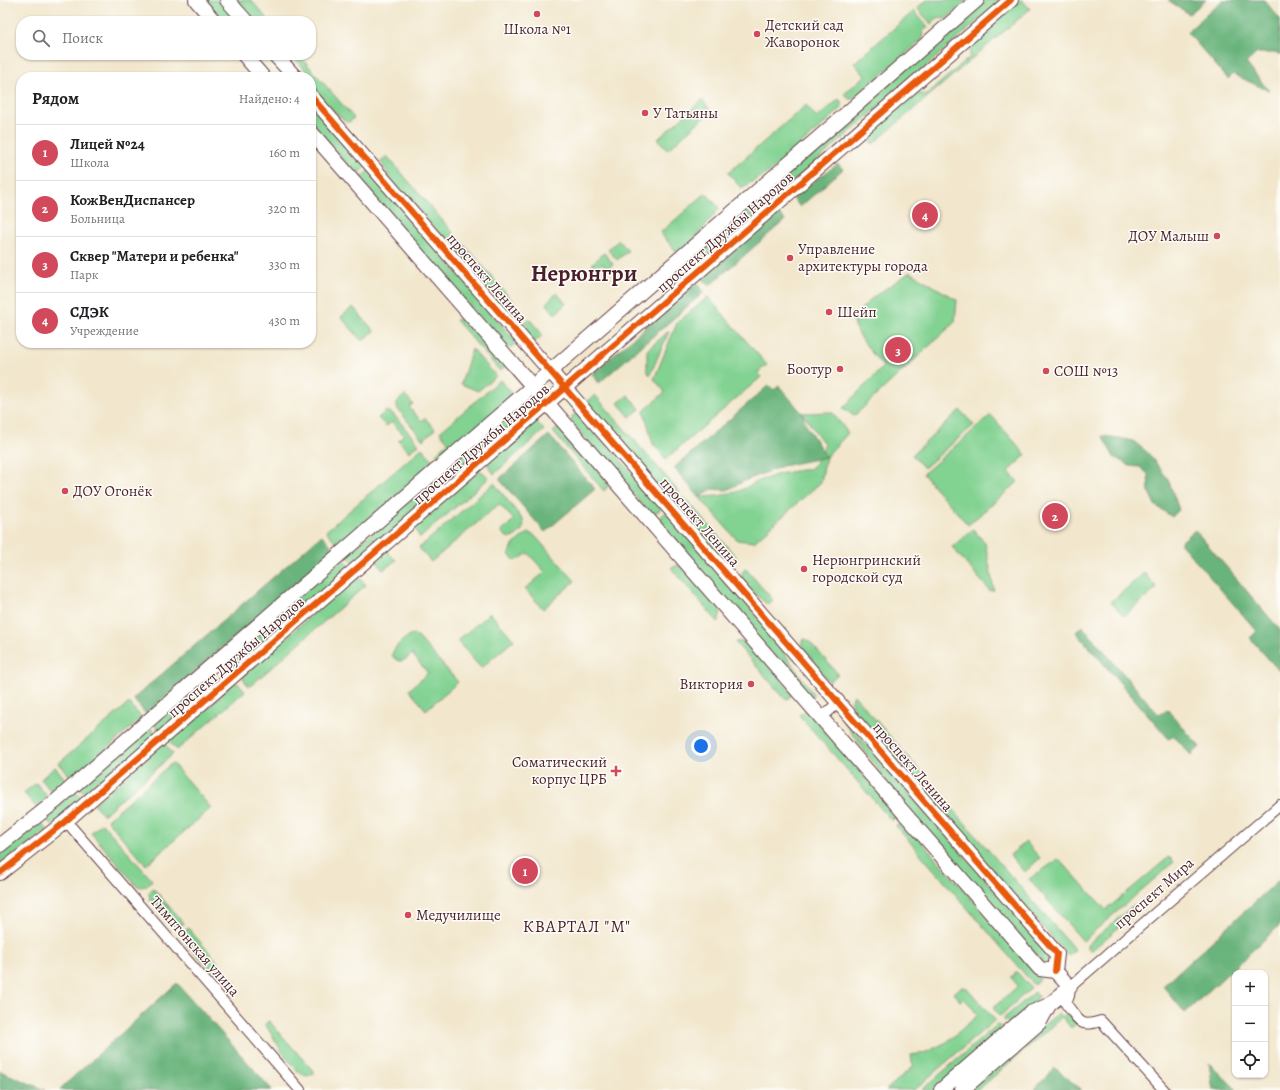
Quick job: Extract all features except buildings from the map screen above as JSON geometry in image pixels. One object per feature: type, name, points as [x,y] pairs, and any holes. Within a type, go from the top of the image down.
[{"type":"street","points":[[196,0],[210,16]]},
{"type":"street","points":[[227,0],[241,16]]},
{"type":"street","name":"проспект Дружбы Народов","points":[[0,845],[56,801],[977,0]]},
{"type":"street","name":"проспект Дружбы Народов","points":[[0,873],[66,821],[1011,0]]},
{"type":"street","points":[[248,60],[259,72]]},
{"type":"street","points":[[279,60],[290,72]]},
{"type":"street","name":"проспект Ленина","points":[[316,102],[551,370],[1057,954],[1055,971]]},
{"type":"street","points":[[316,138],[1040,969],[1055,971],[1070,987],[1066,1004],[1082,1023],[1089,1025],[1101,1021],[1164,1090]]},
{"type":"street","points":[[821,718],[839,702]]},
{"type":"street","name":"проспект Мира","points":[[941,1090],[1030,1013],[1049,1005],[1280,805]]},
{"type":"street","name":"Тимптонская улица","points":[[66,821],[300,1090]]},
{"type":"street","name":"проспект Мира","points":[[962,1090],[1039,1023],[1049,1005]]},
{"type":"green space","points":[[203,0],[221,0],[235,16],[217,16]]},
{"type":"green space","points":[[233,0],[251,0],[265,16],[247,16]]},
{"type":"green space","points":[[927,0],[968,0],[946,19],[937,18],[931,24],[917,8]]},
{"type":"green space","points":[[985,0],[1002,0],[774,198],[759,196]]},
{"type":"green space","points":[[1020,0],[1022,0],[1030,9],[873,144],[867,139],[899,104],[913,92],[926,95],[970,57],[970,43]]},
{"type":"green space","points":[[1168,0],[1206,0],[1189,14]]},
{"type":"green space","points":[[1223,0],[1264,0],[1280,19],[1280,55],[1278,53],[1257,53],[1246,63],[1269,91],[1233,74],[1228,79],[1187,32]]},
{"type":"green space","points":[[914,11],[928,27],[923,31],[922,40],[853,99],[849,99],[844,94],[865,76],[854,63]]},
{"type":"green space","points":[[296,60],[303,60],[314,72],[307,72]]},
{"type":"green space","points":[[316,74],[354,118],[348,123],[324,103],[316,93]]},
{"type":"green space","points":[[839,99],[842,104],[842,108],[771,171],[741,188],[728,173],[806,105],[817,118]]},
{"type":"green space","points":[[702,100],[711,111],[667,150],[658,139]]},
{"type":"green space","points":[[316,109],[366,166],[356,175],[316,129]]},
{"type":"green space","points":[[387,156],[454,234],[449,238],[442,237],[390,179],[381,161]]},
{"type":"green space","points":[[838,164],[843,169],[800,207],[793,198]]},
{"type":"green space","points":[[369,170],[516,342],[513,346],[505,347],[359,179]]},
{"type":"green space","points":[[706,193],[719,208],[695,239],[678,253],[660,233]]},
{"type":"green space","points":[[753,201],[768,203],[692,269],[685,261]]},
{"type":"green space","points":[[777,212],[785,220],[709,286],[702,278]]},
{"type":"green space","points":[[458,238],[517,306],[512,310],[504,309],[453,250],[454,243]]},
{"type":"green space","points":[[619,240],[628,251],[617,260],[608,250]]},
{"type":"green space","points":[[604,253],[613,264],[607,269],[602,263],[596,269],[592,264]]},
{"type":"green space","points":[[910,272],[957,300],[955,322],[854,416],[843,408],[883,367],[856,328],[854,316],[872,298]]},
{"type":"green space","points":[[696,283],[704,292],[599,383],[592,374]]},
{"type":"green space","points":[[557,293],[566,304],[555,314],[546,303]]},
{"type":"green space","points":[[708,297],[767,365],[758,372],[761,377],[666,459],[653,444],[644,411],[665,392],[654,379],[677,323]]},
{"type":"green space","points":[[353,307],[374,331],[362,341],[341,317]]},
{"type":"green space","points":[[529,319],[543,335],[533,343],[520,327]]},
{"type":"green space","points":[[456,320],[466,320],[507,365],[500,371]]},
{"type":"green space","points":[[669,331],[650,375],[647,371],[647,350]]},
{"type":"green space","points":[[472,349],[496,376],[478,391],[461,384]]},
{"type":"green space","points":[[500,380],[511,392],[510,396],[504,403],[443,455],[439,456],[436,454],[448,442],[440,432]]},
{"type":"green space","points":[[769,385],[774,390],[779,386],[802,413],[806,425],[826,457],[782,466],[742,482],[727,490],[712,489],[699,497],[674,468]]},
{"type":"green space","points":[[405,395],[413,404],[409,407],[421,421],[425,418],[435,429],[423,440],[397,408],[397,402]]},
{"type":"green space","points":[[595,395],[680,493],[671,501],[586,403]]},
{"type":"green space","points":[[628,395],[640,409],[630,417],[618,403]]},
{"type":"green space","points":[[521,405],[527,412],[355,564],[346,555]]},
{"type":"green space","points":[[960,410],[974,425],[924,468],[912,455]]},
{"type":"green space","points":[[385,412],[390,412],[393,414],[419,444],[409,452],[398,440],[404,435],[392,422],[386,426],[378,418]]},
{"type":"green space","points":[[832,412],[848,433],[826,457],[821,482],[754,542],[737,540],[699,497],[719,496],[739,491],[759,481],[779,474],[812,468],[825,445],[802,413]]},
{"type":"green space","points":[[578,413],[663,507],[652,516],[571,422],[572,416]]},
{"type":"green space","points":[[991,415],[1026,455],[1008,471],[1018,482],[968,525],[923,474]]},
{"type":"green space","points":[[535,420],[544,430],[494,474],[488,463]]},
{"type":"green space","points":[[560,426],[608,482],[607,488],[604,491],[553,432]]},
{"type":"green space","points":[[549,435],[595,489],[545,532],[499,479]]},
{"type":"green space","points":[[1102,436],[1133,441],[1147,452],[1168,479],[1179,510],[1172,517],[1155,505],[1149,492],[1148,474],[1140,467],[1130,466],[1114,457]]},
{"type":"green space","points":[[422,448],[432,459],[432,465],[339,546],[326,531]]},
{"type":"green space","points":[[479,471],[483,472],[489,478],[420,538],[414,526]]},
{"type":"green space","points":[[494,483],[523,520],[523,529],[512,538],[504,535],[501,531],[514,520],[499,504],[431,562],[419,548]]},
{"type":"green space","points":[[684,497],[737,558],[729,561],[723,559],[675,505]]},
{"type":"green space","points":[[666,512],[762,622],[814,695],[810,698],[656,521]]},
{"type":"green space","points":[[973,529],[985,543],[994,590],[990,591],[952,547]]},
{"type":"green space","points":[[1195,530],[1280,630],[1280,672],[1250,638],[1257,631],[1180,543]]},
{"type":"green space","points":[[529,533],[535,536],[575,581],[543,609],[525,589],[545,572],[528,553],[518,560],[511,557],[509,554],[517,542]]},
{"type":"green space","points":[[322,535],[335,550],[146,714],[133,699]]},
{"type":"green space","points":[[386,550],[396,560],[383,570],[377,559]]},
{"type":"green space","points":[[342,558],[351,568],[233,667],[229,663],[228,660]]},
{"type":"green space","points":[[678,565],[682,567],[721,611],[718,622],[671,568]]},
{"type":"green space","points":[[745,568],[773,600],[768,605],[742,582],[741,575]]},
{"type":"green space","points":[[1144,573],[1157,588],[1124,616],[1111,602]]},
{"type":"green space","points":[[357,575],[366,585],[249,687],[243,676]]},
{"type":"green space","points":[[490,613],[514,640],[481,668],[457,641]]},
{"type":"green space","points":[[1082,626],[1159,715],[1167,709],[1200,747],[1191,755],[1173,735],[1169,739],[1076,632]]},
{"type":"green space","points":[[413,634],[418,637],[458,682],[426,710],[409,690],[428,673],[412,654],[402,661],[397,660],[392,655],[397,646]]},
{"type":"green space","points":[[804,639],[808,640],[838,674],[829,682],[802,645],[802,641]]},
{"type":"green space","points":[[748,641],[793,694],[786,700],[735,642]]},
{"type":"green space","points":[[204,681],[208,684],[209,688],[161,732],[153,723]]},
{"type":"green space","points":[[235,683],[239,684],[245,691],[177,750],[168,740],[187,727],[213,704],[226,689]]},
{"type":"green space","points":[[854,695],[1075,950],[1068,956],[854,711],[851,702]]},
{"type":"green space","points":[[129,703],[142,718],[72,779],[59,763]]},
{"type":"green space","points":[[807,709],[896,814],[892,821],[799,715]]},
{"type":"green space","points":[[843,718],[1050,953],[1051,962],[1045,965],[908,811],[843,721]]},
{"type":"green space","points":[[149,726],[157,736],[87,796],[79,787]]},
{"type":"green space","points":[[164,743],[173,754],[103,815],[94,804]]},
{"type":"green space","points":[[172,763],[211,808],[146,865],[107,820]]},
{"type":"green space","points":[[55,767],[68,782],[55,791],[49,789],[41,779]]},
{"type":"green space","points":[[36,783],[46,796],[44,801],[37,808],[24,793]]},
{"type":"green space","points":[[75,790],[83,800],[52,826],[44,817]]},
{"type":"green space","points":[[39,821],[48,830],[0,866],[0,851]]},
{"type":"green space","points":[[102,823],[152,880],[147,886],[140,887],[136,885],[91,833]]},
{"type":"green space","points":[[900,823],[906,824],[1037,974],[1040,980],[1034,985],[896,826]]},
{"type":"green space","points":[[1026,842],[1040,858],[1026,871],[1023,871],[1010,855]]},
{"type":"green space","points":[[1169,857],[1174,862],[1083,941],[1029,879],[1059,859],[1106,910]]},
{"type":"green space","points":[[1280,879],[1280,925],[1185,1013],[1163,986]]},
{"type":"green space","points":[[153,888],[184,924],[177,926],[170,925],[150,900],[149,893]]},
{"type":"green space","points":[[1135,904],[1132,916],[1091,951],[1086,946]]},
{"type":"green space","points":[[188,928],[236,983],[232,986],[196,954],[185,940],[183,934]]},
{"type":"green space","points":[[1017,972],[1031,988],[1000,1016],[993,1008],[1018,986],[1011,977]]},
{"type":"green space","points":[[177,983],[272,1090],[59,1090]]},
{"type":"green space","points":[[961,987],[967,988],[995,1020],[914,1090],[886,1090],[914,1066],[911,1055],[924,1053],[947,1042],[978,1015],[964,998],[960,1001],[954,993]]},
{"type":"green space","points":[[1035,992],[1039,996],[1035,1002],[1012,1022],[1009,1023],[1003,1019]]},
{"type":"green space","points":[[1069,1011],[1078,1022],[1071,1028],[1062,1017]]},
{"type":"green space","points":[[1058,1013],[1062,1017],[978,1090],[970,1090]]},
{"type":"green space","points":[[269,1021],[315,1073],[307,1076],[296,1069],[284,1054],[265,1024]]},
{"type":"green space","points":[[998,1024],[1001,1027],[1000,1033],[934,1090],[922,1090]]},
{"type":"green space","points":[[1209,1063],[1237,1090],[1213,1090]]},
{"type":"green space","points":[[1055,1068],[1082,1090],[1034,1090]]},
{"type":"green space","points":[[0,1071],[45,1090],[0,1090]]},
{"type":"cycle path","points":[[0,873],[66,821],[1011,0]]},
{"type":"cycle path","points":[[316,102],[1057,954],[1055,971]]},
{"type":"place","name":"Школа №1","points":[[537,14]]},
{"type":"place","name":"Детский сад Жаворонок","points":[[757,34]]},
{"type":"place","name":"У Татьяны","points":[[645,113]]},
{"type":"place","name":"СДЭК","points":[[925,215]]},
{"type":"place","name":"ДОУ Малыш","points":[[1217,236]]},
{"type":"place","name":"Управление архитектуры города","points":[[790,258]]},
{"type":"place","name":"Шейп","points":[[829,312]]},
{"type":"place","name":"Сквер \"Матери и ребенка\"","points":[[898,350]]},
{"type":"place","name":"Боотур","points":[[840,369]]},
{"type":"place","name":"СОШ №13","points":[[1046,371]]},
{"type":"place","name":"ДОУ Огонёк","points":[[65,491]]},
{"type":"place","name":"КожВенДиспансер","points":[[1055,516]]},
{"type":"place","name":"Нерюнгринский городской суд","points":[[804,569]]},
{"type":"place","name":"Виктория","points":[[751,684]]},
{"type":"place","name":"Соматический корпус ЦРБ","points":[[616,771]]},
{"type":"place","name":"Лицей №24","points":[[525,871]]},
{"type":"place","name":"Медучилище","points":[[408,915]]},
{"type":"district","name":"Нерюнгри","points":[[584,273]]},
{"type":"district","name":"КВАРТАЛ \"М\"","points":[[577,926]]}]
